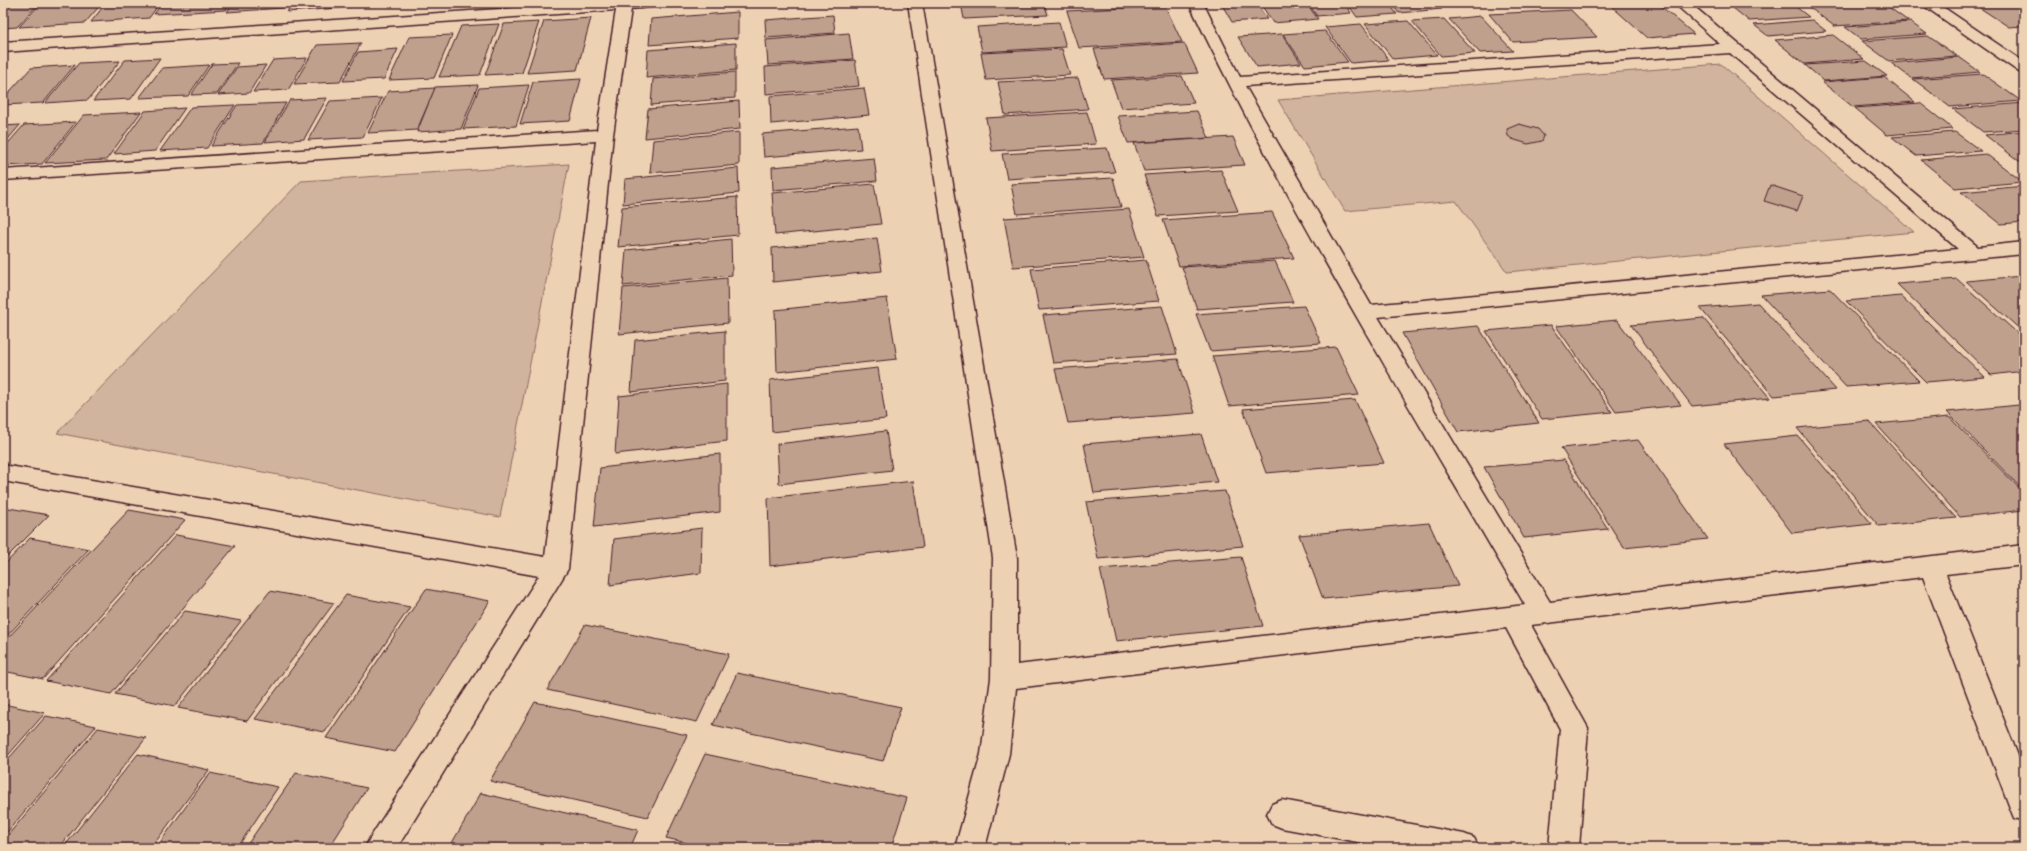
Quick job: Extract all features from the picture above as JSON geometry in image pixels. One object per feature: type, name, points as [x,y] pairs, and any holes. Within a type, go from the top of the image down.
[{"type":"street","points":[[3,47],[655,3]]},
{"type":"street","points":[[915,3],[1005,558],[1004,678],[995,754],[970,848]]},
{"type":"street","points":[[1196,3],[1235,82],[1365,312],[1543,613]]},
{"type":"street","points":[[1681,3],[1974,253]]},
{"type":"street","points":[[1927,3],[2024,69]]},
{"type":"street","points":[[380,848],[556,569],[605,135],[624,5]]},
{"type":"street","points":[[1235,82],[1735,48]]},
{"type":"street","points":[[3,175],[605,135]]},
{"type":"street","points":[[1365,312],[2024,248]]},
{"type":"street","points":[[3,473],[556,569]]},
{"type":"street","points":[[1004,678],[2024,555]]},
{"type":"street","points":[[1931,566],[2024,808]]},
{"type":"street","points":[[1513,616],[1574,728],[1564,848]]},
{"type":"street","points":[[1282,814],[1464,848]]},
{"type":"shaded area","points":[[1721,64],[1914,232],[1507,272],[1456,201],[1345,211],[1278,100]]},
{"type":"shaded area","points":[[569,164],[500,517],[57,433],[301,181]]},
{"type":"building","points":[[3,3],[39,3],[17,27],[3,28]]},
{"type":"building","points":[[41,3],[102,3],[85,23],[19,27]]},
{"type":"building","points":[[106,3],[160,3],[149,18],[91,22]]},
{"type":"building","points":[[163,3],[230,3],[226,10],[154,14]]},
{"type":"building","points":[[233,3],[286,3],[283,8],[227,12]]},
{"type":"building","points":[[292,3],[353,3],[351,7],[287,12]]},
{"type":"building","points":[[356,3],[417,3],[354,7]]},
{"type":"building","points":[[961,3],[1044,3],[1048,15],[964,19]]},
{"type":"building","points":[[1221,3],[1256,3],[1267,19],[1232,22]]},
{"type":"building","points":[[1260,3],[1306,3],[1318,19],[1273,23]]},
{"type":"building","points":[[1308,3],[1344,3],[1351,13],[1317,16]]},
{"type":"building","points":[[1347,3],[1388,3],[1397,14],[1357,17]]},
{"type":"building","points":[[1391,3],[1436,3],[1442,9],[1399,13]]},
{"type":"building","points":[[1440,3],[1478,3],[1442,6]]},
{"type":"building","points":[[1608,3],[1657,3],[1694,34],[1647,38]]},
{"type":"building","points":[[1727,3],[1791,3],[1809,17],[1749,21]]},
{"type":"building","points":[[1859,3],[1883,3],[1908,21],[1834,26],[1809,7]]},
{"type":"building","points":[[2024,3],[2024,26],[2009,27],[1977,6]]},
{"type":"building","points":[[1165,6],[1182,42],[1079,48],[1067,11]]},
{"type":"building","points":[[1571,10],[1597,37],[1513,42],[1489,14]]},
{"type":"building","points":[[738,12],[738,38],[649,45],[651,19]]},
{"type":"building","points":[[833,15],[835,33],[766,38],[765,20]]},
{"type":"building","points":[[1481,16],[1513,51],[1480,53],[1449,19]]},
{"type":"building","points":[[591,18],[577,70],[527,73],[544,21]]},
{"type":"building","points":[[1444,19],[1475,53],[1441,56],[1412,21]]},
{"type":"building","points":[[1812,20],[1826,31],[1768,36],[1754,25]]},
{"type":"building","points":[[1408,21],[1437,55],[1393,59],[1365,24]]},
{"type":"building","points":[[539,22],[522,73],[485,75],[504,24]]},
{"type":"building","points":[[1059,22],[1066,47],[982,52],[977,27]]},
{"type":"building","points":[[1910,22],[1927,34],[1861,39],[1845,27]]},
{"type":"building","points":[[499,24],[480,75],[439,77],[461,26]]},
{"type":"building","points":[[1361,24],[1389,60],[1351,63],[1325,27]]},
{"type":"building","points":[[1325,31],[1348,62],[1305,66],[1283,34]]},
{"type":"building","points":[[849,33],[853,59],[768,65],[766,40]]},
{"type":"building","points":[[1282,34],[1301,63],[1257,67],[1238,37]]},
{"type":"building","points":[[452,35],[434,78],[389,80],[409,37]]},
{"type":"building","points":[[1833,35],[1864,59],[1804,64],[1775,40]]},
{"type":"building","points":[[1928,36],[1957,56],[1889,61],[1862,41]]},
{"type":"building","points":[[361,43],[340,82],[294,84],[317,45]]},
{"type":"building","points":[[736,43],[736,70],[646,78],[648,50]]},
{"type":"building","points":[[1184,43],[1198,73],[1104,79],[1094,49]]},
{"type":"building","points":[[398,49],[384,79],[343,81],[358,52]]},
{"type":"building","points":[[1062,49],[1070,75],[986,80],[981,53]]},
{"type":"building","points":[[1959,57],[1980,72],[1911,78],[1891,63]]},
{"type":"building","points":[[160,58],[131,99],[93,101],[125,60]]},
{"type":"building","points":[[307,58],[288,90],[253,92],[273,60]]},
{"type":"building","points":[[855,60],[859,86],[766,94],[765,67]]},
{"type":"building","points":[[120,61],[88,100],[45,103],[79,63]]},
{"type":"building","points":[[1866,61],[1887,76],[1824,81],[1805,65]]},
{"type":"building","points":[[238,63],[217,94],[191,95],[212,64]]},
{"type":"building","points":[[75,65],[43,103],[3,105],[3,99],[31,68]]},
{"type":"building","points":[[209,65],[188,96],[139,98],[162,68]]},
{"type":"building","points":[[266,65],[249,93],[218,95],[237,67]]},
{"type":"building","points":[[735,72],[735,98],[651,105],[653,79]]},
{"type":"building","points":[[1983,74],[2021,101],[1950,107],[1913,79]]},
{"type":"building","points":[[1182,76],[1194,103],[1121,108],[1111,80]]},
{"type":"building","points":[[1884,77],[1915,102],[1853,107],[1822,82]]},
{"type":"building","points":[[1078,78],[1088,109],[1005,115],[998,82]]},
{"type":"building","points":[[581,79],[570,121],[520,124],[533,82]]},
{"type":"building","points":[[478,85],[461,129],[417,132],[435,87]]},
{"type":"building","points":[[529,85],[516,126],[463,129],[479,88]]},
{"type":"building","points":[[435,88],[417,130],[368,133],[388,91]]},
{"type":"building","points":[[864,88],[869,115],[771,124],[770,96]]},
{"type":"building","points":[[327,98],[304,139],[265,142],[290,100]]},
{"type":"building","points":[[382,98],[363,137],[308,140],[330,101]]},
{"type":"building","points":[[739,101],[740,129],[645,138],[648,109]]},
{"type":"building","points":[[286,103],[263,143],[211,146],[237,105]]},
{"type":"building","points":[[1920,103],[1953,129],[1887,135],[1855,108]]},
{"type":"building","points":[[2024,103],[2024,129],[1983,132],[1953,109]]},
{"type":"building","points":[[235,105],[207,148],[160,151],[191,107]]},
{"type":"building","points":[[185,108],[155,151],[114,154],[145,111]]},
{"type":"building","points":[[1197,111],[1209,138],[1128,143],[1118,116]]},
{"type":"building","points":[[141,112],[106,160],[45,163],[84,115]]},
{"type":"building","points":[[1087,112],[1096,144],[992,151],[986,118]]},
{"type":"building","points":[[76,122],[42,164],[3,166],[3,149],[24,125]]},
{"type":"building","points":[[1519,124],[1538,129],[1544,136],[1542,141],[1528,144],[1512,139],[1508,136],[1507,129]]},
{"type":"building","points":[[20,125],[3,145],[3,126]]},
{"type":"building","points":[[858,126],[861,149],[764,157],[762,134]]},
{"type":"building","points":[[2024,131],[2024,160],[2019,161],[1985,135]]},
{"type":"building","points":[[739,132],[739,165],[650,173],[653,140]]},
{"type":"building","points":[[1955,132],[1981,151],[1916,156],[1892,137]]},
{"type":"building","points":[[1233,137],[1245,165],[1144,171],[1134,143]]},
{"type":"building","points":[[1107,148],[1115,172],[1007,179],[1002,154]]},
{"type":"building","points":[[1986,154],[2023,182],[1955,188],[1921,160]]},
{"type":"building","points":[[874,158],[877,181],[773,190],[772,167]]},
{"type":"building","points":[[738,168],[739,193],[623,204],[625,179]]},
{"type":"building","points":[[1221,170],[1238,211],[1158,216],[1144,175]]},
{"type":"building","points":[[1113,178],[1121,207],[1017,214],[1011,184]]},
{"type":"building","points":[[874,184],[881,224],[775,235],[772,193]]},
{"type":"building","points":[[1770,185],[1803,196],[1797,211],[1764,201]]},
{"type":"building","points":[[2024,186],[2024,222],[2001,224],[1961,192]]},
{"type":"building","points":[[737,197],[738,235],[618,247],[622,207]]},
{"type":"building","points":[[1129,209],[1144,257],[1013,267],[1004,218]]},
{"type":"building","points":[[1272,212],[1294,258],[1179,266],[1163,220]]},
{"type":"building","points":[[877,238],[882,271],[773,282],[772,248]]},
{"type":"building","points":[[731,239],[732,275],[623,286],[626,250]]},
{"type":"building","points":[[1146,260],[1159,301],[1039,310],[1031,269]]},
{"type":"building","points":[[1275,261],[1293,302],[1197,309],[1182,267]]},
{"type":"building","points":[[2024,277],[2024,333],[1966,281]]},
{"type":"building","points":[[727,278],[728,323],[619,334],[623,288]]},
{"type":"building","points":[[1957,279],[2024,339],[2024,371],[1991,375],[1897,284]]},
{"type":"building","points":[[1830,289],[1919,381],[1846,387],[1761,295]]},
{"type":"building","points":[[1901,296],[1985,377],[1926,382],[1846,301]]},
{"type":"building","points":[[887,298],[897,359],[777,372],[775,310]]},
{"type":"building","points":[[1758,303],[1836,390],[1774,396],[1700,308]]},
{"type":"building","points":[[1162,306],[1177,354],[1053,363],[1043,315]]},
{"type":"building","points":[[1304,306],[1321,343],[1210,351],[1196,314]]},
{"type":"building","points":[[1703,318],[1770,398],[1692,406],[1631,325]]},
{"type":"building","points":[[1617,320],[1681,405],[1616,412],[1556,326]]},
{"type":"building","points":[[1551,325],[1612,412],[1542,419],[1486,331]]},
{"type":"building","points":[[1478,326],[1539,423],[1458,432],[1402,333]]},
{"type":"building","points":[[725,331],[725,381],[631,392],[635,340]]},
{"type":"building","points":[[1336,347],[1359,395],[1229,406],[1212,356]]},
{"type":"building","points":[[1178,359],[1195,413],[1068,423],[1055,369]]},
{"type":"building","points":[[878,368],[886,419],[772,432],[770,380]]},
{"type":"building","points":[[727,384],[727,441],[615,454],[619,396]]},
{"type":"building","points":[[1355,400],[1384,463],[1266,473],[1243,409]]},
{"type":"building","points":[[2019,405],[2024,410],[2024,491],[1947,412]]},
{"type":"building","points":[[1949,417],[2024,493],[2024,510],[1960,517],[1876,424]]},
{"type":"building","points":[[1869,421],[1956,518],[1879,526],[1797,428]]},
{"type":"building","points":[[886,431],[892,470],[779,484],[777,444]]},
{"type":"building","points":[[1201,434],[1217,482],[1094,493],[1084,444]]},
{"type":"building","points":[[1798,436],[1872,524],[1792,533],[1724,444]]},
{"type":"building","points":[[1638,440],[1708,539],[1624,548],[1561,448]]},
{"type":"building","points":[[720,454],[720,512],[594,527],[600,468]]},
{"type":"building","points":[[1564,460],[1608,529],[1524,538],[1484,467]]},
{"type":"building","points":[[913,481],[923,547],[770,566],[768,498]]},
{"type":"building","points":[[1225,491],[1243,546],[1098,559],[1086,502]]},
{"type":"building","points":[[3,507],[49,515],[3,561]]},
{"type":"building","points":[[129,510],[185,520],[43,679],[3,671],[3,643]]},
{"type":"building","points":[[1429,523],[1458,586],[1323,599],[1299,535]]},
{"type":"building","points":[[702,528],[701,573],[610,585],[614,539]]},
{"type":"building","points":[[176,535],[235,546],[111,694],[46,681]]},
{"type":"building","points":[[30,538],[89,549],[3,640],[3,566]]},
{"type":"building","points":[[1241,557],[1263,626],[1116,641],[1100,569]]},
{"type":"building","points":[[426,589],[490,601],[395,752],[326,738]]},
{"type":"building","points":[[270,591],[334,603],[247,721],[178,708]]},
{"type":"building","points":[[346,595],[410,607],[325,732],[255,719]]},
{"type":"building","points":[[185,611],[241,621],[175,706],[115,694]]},
{"type":"building","points":[[585,625],[729,654],[697,722],[547,690]]},
{"type":"building","points":[[737,673],[901,707],[883,761],[713,725]]},
{"type":"building","points":[[535,702],[687,735],[648,817],[490,781]]},
{"type":"building","points":[[3,704],[45,713],[3,761]]},
{"type":"building","points":[[46,716],[96,726],[3,837],[3,765]]},
{"type":"building","points":[[98,728],[146,738],[59,848],[3,848],[3,841]]},
{"type":"building","points":[[138,754],[209,770],[151,848],[63,848]]},
{"type":"building","points":[[705,754],[907,798],[891,848],[708,848],[666,838]]},
{"type":"building","points":[[210,773],[278,787],[237,848],[156,848]]},
{"type":"building","points":[[296,773],[367,788],[329,848],[245,848]]},
{"type":"building","points":[[481,793],[638,830],[630,848],[449,848]]}]
